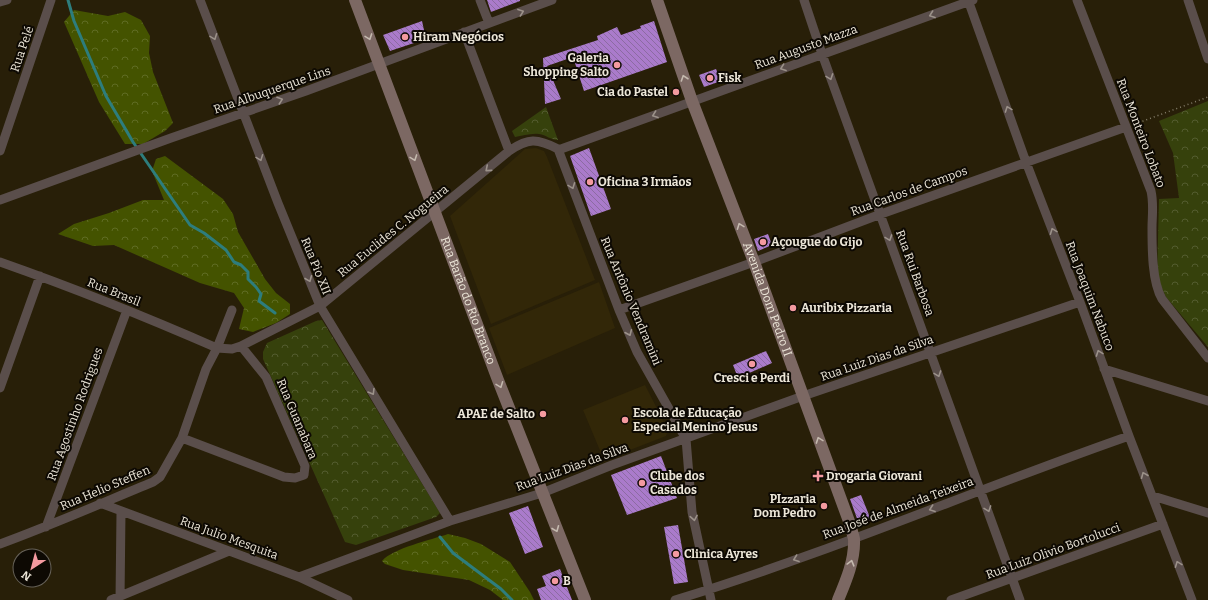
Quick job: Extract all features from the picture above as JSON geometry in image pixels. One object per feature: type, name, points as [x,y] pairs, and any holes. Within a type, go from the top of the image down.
[{"type":"main road","name":"Rua Barão do Rio Branco","points":[[355,0],[434,213],[585,600]]},
{"type":"main road","name":"Avenida Dom Pedro II","points":[[657,0],[692,101],[754,262],[850,524],[854,538],[853,557],[838,600]]},
{"type":"street","points":[[0,2],[7,0]]},
{"type":"street","name":"Rua Pelé","points":[[0,151],[51,0]]},
{"type":"street","name":"Rua Pio XII","points":[[200,0],[243,113],[320,306],[450,521]]},
{"type":"street","points":[[480,0],[489,23]]},
{"type":"street","name":"Rua Albuquerque Lins","points":[[0,200],[379,64],[552,0]]},
{"type":"street","name":"Rua Rui Barbosa","points":[[804,0],[822,54],[1020,600]]},
{"type":"street","name":"Rua Monteiro Lobato","points":[[1077,0],[1151,191],[1153,200],[1152,230],[1154,279],[1157,290],[1162,299],[1208,358]]},
{"type":"street","points":[[1188,0],[1208,59]]},
{"type":"street","name":"Rua Augusto Mazza","points":[[558,149],[970,1]]},
{"type":"street","name":"Rua Joaquim Nabuco","points":[[970,1],[1026,162],[1080,302],[1128,436],[1153,496],[1192,600]]},
{"type":"street","points":[[464,32],[509,151]]},
{"type":"street","name":"Rua Carlos de Campos","points":[[620,310],[754,262],[881,214],[1126,127]]},
{"type":"street","name":"Rua Euclides C. Nogueira","points":[[217,348],[232,349],[241,346],[320,306],[509,151],[521,143],[535,141],[546,143],[558,149]]},
{"type":"street","name":"Rua Antônio Vendramini","points":[[558,149],[620,310],[639,355],[686,439],[692,512],[703,566],[710,589],[711,600]]},
{"type":"street","name":"Rua Brasil","points":[[0,262],[127,310],[217,348]]},
{"type":"street","points":[[0,388],[40,276]]},
{"type":"street","name":"Rua Luiz Dias da Silva","points":[[299,577],[450,521],[542,493],[612,465],[803,396],[1080,302]]},
{"type":"street","name":"Rua Agostinho Rodrigues","points":[[46,527],[127,310]]},
{"type":"street","name":"Rua Helio Steffen","points":[[0,544],[46,527],[153,482],[160,477],[182,438],[206,369],[217,348],[232,310]]},
{"type":"street","name":"Rua Guanabara","points":[[182,438],[284,477],[295,478],[304,475],[305,466],[266,377],[241,346]]},
{"type":"street","points":[[1104,369],[1208,401]]},
{"type":"street","name":"Rua José de Almeida Teixeira","points":[[675,600],[854,538],[1128,436]]},
{"type":"street","points":[[1153,496],[1208,513]]},
{"type":"street","name":"Rua Julio Mesquita","points":[[100,504],[299,577],[348,600]]},
{"type":"street","points":[[121,512],[117,599],[229,551]]},
{"type":"street","name":"Rua Luiz Olivio Bortolucci","points":[[952,600],[1163,524]]},
{"type":"path","points":[[1126,127],[1208,97]]},
{"type":"shaded area","points":[[536,148],[544,151],[547,157],[595,280],[491,324],[450,216],[525,149]]},
{"type":"shaded area","points":[[599,282],[615,328],[507,375],[489,328]]},
{"type":"shaded area","name":"Escola de Educação Especial Menino Jesus","points":[[645,385],[668,430],[666,436],[604,460],[583,410]]},
{"type":"green space","points":[[74,10],[108,16],[125,12],[141,20],[150,36],[149,53],[153,72],[173,123],[165,131],[143,144],[125,144],[99,102],[64,22]]},
{"type":"green space","points":[[1208,101],[1208,347],[1166,297],[1157,278],[1159,199],[1179,198],[1173,153],[1159,121]]},
{"type":"green space","points":[[546,107],[558,140],[539,134],[515,137],[512,131]]},
{"type":"green space","points":[[165,156],[223,199],[233,214],[238,232],[265,279],[276,293],[290,304],[290,314],[276,323],[253,332],[239,329],[244,308],[234,293],[200,283],[114,245],[93,246],[58,234],[74,224],[143,200],[164,200],[152,171],[156,159]]},
{"type":"green space","points":[[322,320],[440,513],[436,517],[356,545],[345,542],[263,359],[263,352],[267,343],[316,321]]},
{"type":"green space","points":[[448,534],[481,544],[510,562],[534,600],[503,600],[490,590],[469,580],[403,570],[385,564],[382,561],[387,556],[403,548]]},
{"type":"building","points":[[487,0],[520,0],[520,1],[491,12]]},
{"type":"building","name":"Hiram Negócios","points":[[422,21],[426,39],[390,51],[383,35]]},
{"type":"building","name":"Galeria Shopping Salto","points":[[654,21],[667,62],[584,91],[573,57],[547,66],[561,99],[545,104],[543,58],[598,40],[597,36],[617,27],[621,35],[641,28],[640,26]]},
{"type":"building","name":"Fisk","points":[[716,69],[721,81],[704,87],[699,75]]},
{"type":"building","name":"Oficina 3 Irmãos","points":[[589,148],[611,209],[591,216],[570,156]]},
{"type":"building","name":"Açougue do Gijo","points":[[768,234],[772,245],[758,251],[754,239]]},
{"type":"building","name":"Cresci e Perdi","points":[[766,351],[772,363],[738,378],[733,365]]},
{"type":"building","name":"Clube dos Casados","points":[[661,456],[677,498],[627,515],[611,475]]},
{"type":"building","points":[[861,495],[871,520],[859,524],[850,499]]},
{"type":"building","points":[[528,506],[543,547],[525,554],[509,513]]},
{"type":"building","name":"Clinica Ayres","points":[[678,525],[688,582],[674,584],[664,527]]},
{"type":"building","name":"B","points":[[560,569],[572,600],[541,600],[537,589],[546,586],[542,576]]},
{"type":"waterway","points":[[68,0],[74,21],[106,96],[133,142],[190,225],[204,233],[226,250],[234,262],[241,265],[248,272],[248,279],[261,294],[259,301],[275,313]]},
{"type":"waterway","points":[[440,537],[453,553],[501,589],[512,600]]},
{"type":"place","name":"Hiram Negócios","points":[[405,37]]},
{"type":"place","name":"Galeria Shopping Salto","points":[[617,65]]},
{"type":"place","name":"Fisk","points":[[710,78]]},
{"type":"place","name":"Cia do Pastel","points":[[676,92]]},
{"type":"place","name":"Oficina 3 Irmãos","points":[[590,182]]},
{"type":"place","name":"Açougue do Gijo","points":[[763,242]]},
{"type":"place","name":"Auribix Pizzaria","points":[[793,308]]},
{"type":"place","name":"Cresci e Perdi","points":[[752,364]]},
{"type":"place","name":"APAE de Salto","points":[[543,414]]},
{"type":"place","name":"Escola de Educação Especial Menino Jesus","points":[[625,420]]},
{"type":"place","name":"Drogaria Giovani","points":[[818,476]]},
{"type":"place","name":"Clube dos Casados","points":[[642,483]]},
{"type":"place","name":"PIzzaria Dom Pedro","points":[[824,506]]},
{"type":"place","name":"Clinica Ayres","points":[[676,554]]},
{"type":"place","name":"B","points":[[555,581]]}]
